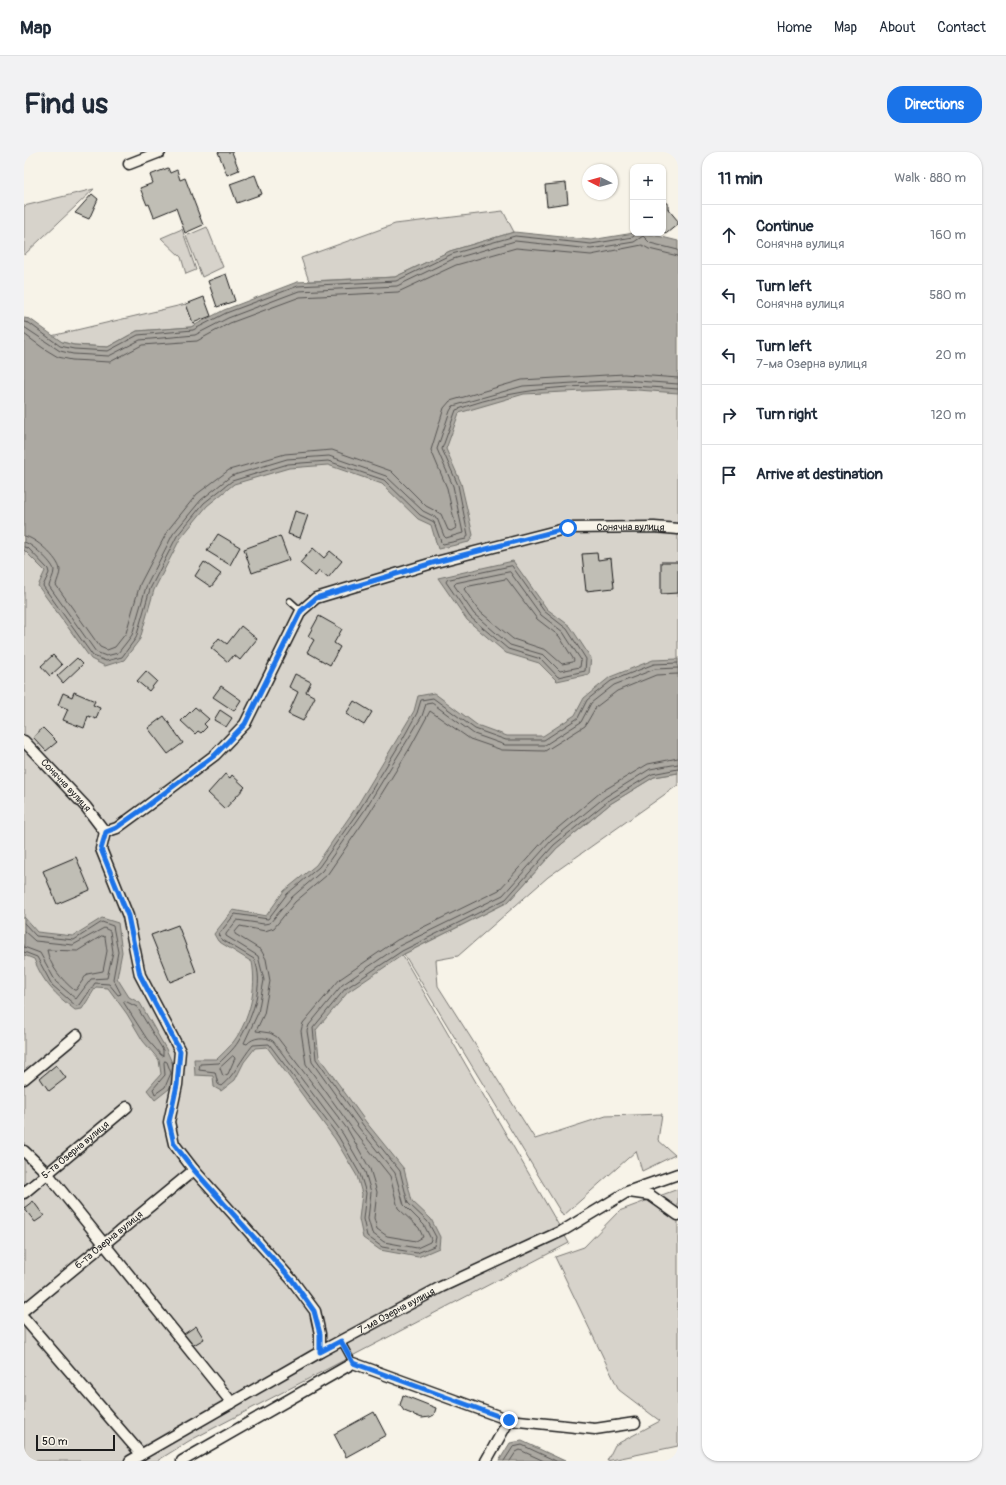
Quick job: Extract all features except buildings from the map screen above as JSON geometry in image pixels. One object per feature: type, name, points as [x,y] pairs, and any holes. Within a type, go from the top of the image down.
[{"type":"street","points":[[129,164],[160,152]]},
{"type":"street","name":"Сонячна вулиця","points":[[24,741],[86,807],[106,832],[116,828],[215,755],[245,724],[301,611],[316,598],[436,562],[568,528],[654,527],[678,529]]},
{"type":"street","points":[[106,832],[101,849],[128,916],[140,975],[180,1051],[177,1085],[169,1122],[174,1144],[194,1170],[292,1280],[314,1311],[320,1334],[320,1352]]},
{"type":"street","points":[[24,1079],[77,1035]]},
{"type":"street","name":"5-та Озерна вулиця","points":[[24,1193],[127,1107]]},
{"type":"street","points":[[24,1151],[48,1173],[232,1403]]},
{"type":"street","name":"6-та Озерна вулиця","points":[[24,1310],[194,1170]]},
{"type":"street","name":"7-ма Озерна вулиця","points":[[130,1461],[320,1352],[442,1287],[564,1230],[627,1192],[678,1174]]},
{"type":"street","points":[[627,1192],[650,1195],[678,1215]]},
{"type":"street","points":[[24,1318],[141,1454]]},
{"type":"street","points":[[182,1461],[353,1363],[509,1420],[596,1429],[636,1423]]},
{"type":"street","points":[[486,1461],[509,1420]]},
{"type":"lane","points":[[290,601],[301,611]]},
{"type":"lane","points":[[341,1341],[353,1363]]},
{"type":"shaded area","points":[[94,189],[24,255],[24,206]]},
{"type":"shaded area","points":[[503,211],[514,232],[450,251],[395,277],[309,281],[301,258],[395,224]]},
{"type":"shaded area","points":[[207,227],[223,267],[202,277],[186,236]]},
{"type":"shaded area","points":[[182,229],[196,270],[186,274],[181,257],[161,238]]},
{"type":"shaded area","points":[[186,304],[195,325],[191,327],[137,331],[108,347],[74,345],[62,342],[51,336]]},
{"type":"shaded area","points":[[530,363],[678,377],[678,758],[393,939],[569,1243],[189,1441],[157,1461],[24,1461],[24,378]]},
{"type":"shaded area","points":[[678,773],[678,785],[548,877],[458,956],[436,960],[438,986],[535,1139],[606,1116],[662,1114],[658,1140],[675,1155],[642,1171],[636,1151],[563,1216],[404,954],[508,902],[557,848],[610,804],[654,777]]},
{"type":"shaded area","points":[[678,1189],[678,1446],[607,1461],[615,1445],[660,1421],[619,1390],[555,1257],[584,1247],[619,1211]]},
{"type":"water","points":[[514,232],[591,240],[630,234],[630,236],[658,236],[678,241],[678,393],[624,389],[524,394],[459,413],[446,449],[461,483],[473,535],[469,542],[438,549],[431,525],[418,519],[382,484],[328,465],[289,468],[234,484],[207,506],[180,539],[154,590],[140,639],[124,660],[105,666],[91,659],[38,586],[45,571],[24,550],[24,318],[30,319],[62,342],[74,345],[108,347],[137,331],[191,327],[224,310],[297,282],[395,277],[450,251]]},
{"type":"water","points":[[513,561],[547,609],[570,626],[591,658],[589,674],[557,681],[539,663],[506,653],[467,620],[438,578]]},
{"type":"water","points":[[678,659],[678,773],[654,777],[610,804],[557,848],[508,902],[404,954],[348,992],[316,1030],[319,1057],[366,1122],[404,1169],[412,1201],[431,1219],[440,1237],[439,1248],[418,1257],[380,1250],[363,1238],[359,1219],[362,1194],[357,1176],[335,1139],[267,1047],[255,1048],[244,1062],[235,1080],[221,1091],[214,1087],[213,1076],[195,1075],[194,1059],[217,1059],[234,1041],[240,1032],[248,1013],[253,993],[254,982],[252,962],[218,941],[214,934],[233,910],[266,916],[284,891],[316,865],[357,806],[414,711],[418,696],[434,693],[477,725],[507,736],[543,736],[575,715],[584,698],[610,677],[653,660]]},
{"type":"water","points":[[24,917],[37,932],[73,936],[102,918],[118,923],[122,952],[117,978],[129,997],[140,1003],[166,1049],[176,1072],[169,1089],[155,1100],[147,1090],[161,1074],[159,1060],[143,1041],[127,1014],[108,988],[96,987],[82,1009],[75,1010],[62,999],[46,982],[34,959],[24,955]]},
{"type":"water","points":[[522,1441],[565,1461],[499,1461],[510,1443]]},
{"type":"route","points":[[509,1420],[353,1363],[341,1341],[320,1352],[320,1334],[314,1311],[292,1280],[194,1170],[174,1144],[169,1122],[177,1085],[180,1051],[140,975],[128,916],[101,849],[106,832],[116,828],[215,755],[245,724],[301,611],[316,598],[436,562],[568,528]]}]
